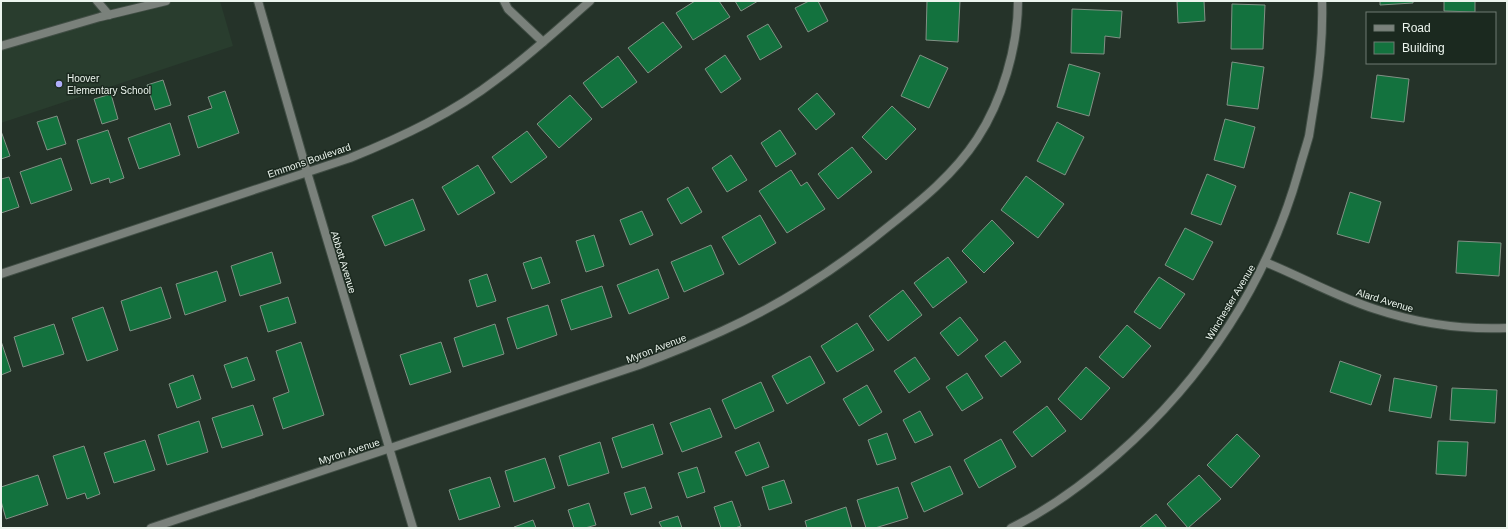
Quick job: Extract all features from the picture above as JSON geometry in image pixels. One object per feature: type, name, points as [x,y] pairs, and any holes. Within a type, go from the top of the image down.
[{"type":"street","points":[[97,1],[108,15]]},
{"type":"street","points":[[1,46],[108,15],[166,1]]},
{"type":"street","name":"Abbott Avenue","points":[[258,1],[307,172],[413,528]]},
{"type":"street","points":[[504,1],[508,9],[543,42]]},
{"type":"street","name":"Emmons Boulevard","points":[[1,274],[350,158],[389,142],[426,124],[462,103],[496,80],[528,55],[590,1]]},
{"type":"street","name":"Myron Avenue","points":[[152,528],[639,366],[729,328],[800,290],[854,254],[923,200],[950,174],[977,138],[998,98],[1012,55],[1018,1]]},
{"type":"street","name":"Winchester Avenue","points":[[1011,528],[1057,502],[1100,470],[1140,435],[1168,406],[1194,375],[1218,343],[1246,298],[1265,262],[1290,201],[1308,136],[1319,70],[1322,1]]},
{"type":"street","name":"Alard Avenue","points":[[1265,262],[1375,309],[1416,320],[1449,326],[1492,329],[1507,328]]},
{"type":"shaded area","name":"Hoover Elementary School","points":[[1,1],[220,1],[233,46],[1,123]]},
{"type":"building","points":[[695,1],[719,1],[730,17],[693,40],[676,13]]},
{"type":"building","points":[[735,1],[758,1],[741,11]]},
{"type":"building","points":[[809,1],[818,1],[828,21],[808,32],[795,8]]},
{"type":"building","points":[[927,1],[960,1],[958,42],[926,40]]},
{"type":"building","points":[[1177,1],[1204,1],[1205,21],[1178,23]]},
{"type":"building","points":[[1380,1],[1413,1],[1413,3],[1380,5]]},
{"type":"building","points":[[1444,1],[1475,1],[1475,12],[1444,11]]},
{"type":"building","points":[[1232,4],[1265,5],[1263,49],[1231,49]]},
{"type":"building","points":[[1072,9],[1122,11],[1120,38],[1105,36],[1104,54],[1071,53]]},
{"type":"building","points":[[663,22],[682,47],[648,73],[628,48]]},
{"type":"building","points":[[768,24],[782,47],[760,60],[747,36]]},
{"type":"building","points":[[725,55],[741,79],[721,93],[705,69]]},
{"type":"building","points":[[920,55],[948,68],[929,108],[901,96]]},
{"type":"building","points":[[618,56],[637,82],[602,108],[583,83]]},
{"type":"building","points":[[1232,62],[1264,67],[1258,109],[1227,105]]},
{"type":"building","points":[[1069,64],[1100,73],[1089,116],[1057,107]]},
{"type":"building","points":[[1377,75],[1409,79],[1404,122],[1371,118]]},
{"type":"building","points":[[163,80],[171,105],[155,110],[147,85]]},
{"type":"building","points":[[225,91],[239,133],[198,148],[188,116],[212,108],[208,97]]},
{"type":"building","points":[[817,93],[835,114],[816,130],[798,109]]},
{"type":"building","points":[[111,94],[118,119],[102,124],[94,99]]},
{"type":"building","points":[[570,95],[592,119],[559,148],[537,124]]},
{"type":"building","points":[[892,106],[916,129],[886,160],[862,137]]},
{"type":"building","points":[[57,116],[66,144],[47,150],[37,122]]},
{"type":"building","points":[[1225,119],[1255,127],[1244,168],[1214,160]]},
{"type":"building","points":[[1057,122],[1084,137],[1065,175],[1037,161]]},
{"type":"building","points":[[170,123],[180,155],[139,169],[128,138]]},
{"type":"building","points":[[108,130],[124,178],[110,183],[109,178],[91,184],[77,140]]},
{"type":"building","points":[[780,130],[796,154],[776,167],[761,143]]},
{"type":"building","points":[[1,131],[10,156],[1,159]]},
{"type":"building","points":[[527,131],[547,157],[511,183],[492,157]]},
{"type":"building","points":[[852,147],[872,172],[838,199],[818,174]]},
{"type":"building","points":[[731,155],[747,180],[727,192],[712,168]]},
{"type":"building","points":[[61,158],[72,190],[31,204],[20,172]]},
{"type":"building","points":[[478,165],[495,193],[458,215],[442,187]]},
{"type":"building","points":[[791,170],[801,186],[807,182],[825,209],[787,233],[759,191]]},
{"type":"building","points":[[1207,174],[1236,186],[1221,225],[1191,214]]},
{"type":"building","points":[[1026,176],[1064,204],[1038,238],[1001,210]]},
{"type":"building","points":[[9,177],[19,207],[1,213],[1,179]]},
{"type":"building","points":[[688,187],[702,212],[681,224],[667,199]]},
{"type":"building","points":[[1350,192],[1381,202],[1369,243],[1337,234]]},
{"type":"building","points":[[413,199],[425,230],[385,246],[372,216]]},
{"type":"building","points":[[642,211],[653,235],[630,245],[620,220]]},
{"type":"building","points":[[760,215],[776,243],[739,265],[722,237]]},
{"type":"building","points":[[992,220],[1014,243],[984,273],[962,251]]},
{"type":"building","points":[[1185,228],[1213,242],[1193,280],[1165,265]]},
{"type":"building","points":[[594,235],[604,266],[586,272],[576,241]]},
{"type":"building","points":[[1458,241],[1501,243],[1499,276],[1456,273]]},
{"type":"building","points":[[711,245],[724,274],[684,292],[671,262]]},
{"type":"building","points":[[272,252],[281,283],[240,296],[231,266]]},
{"type":"building","points":[[541,257],[550,283],[532,289],[523,263]]},
{"type":"building","points":[[948,257],[967,282],[933,308],[914,283]]},
{"type":"building","points":[[658,269],[669,298],[629,314],[617,285]]},
{"type":"building","points":[[217,271],[226,301],[185,315],[176,284]]},
{"type":"building","points":[[487,274],[496,301],[477,307],[469,280]]},
{"type":"building","points":[[1159,277],[1185,294],[1160,329],[1134,312]]},
{"type":"building","points":[[602,286],[612,317],[571,330],[561,300]]},
{"type":"building","points":[[161,287],[171,318],[130,331],[121,301]]},
{"type":"building","points":[[903,290],[922,315],[888,341],[869,316]]},
{"type":"building","points":[[288,297],[296,323],[268,332],[260,306]]},
{"type":"building","points":[[548,305],[557,335],[517,349],[507,318]]},
{"type":"building","points":[[103,307],[118,350],[87,361],[72,318]]},
{"type":"building","points":[[960,317],[978,340],[958,356],[940,333]]},
{"type":"building","points":[[857,323],[874,350],[837,372],[821,346]]},
{"type":"building","points":[[54,324],[64,354],[23,367],[14,337]]},
{"type":"building","points":[[495,324],[504,354],[463,367],[454,338]]},
{"type":"building","points":[[1127,325],[1151,346],[1123,378],[1099,357]]},
{"type":"building","points":[[1,341],[11,371],[1,375]]},
{"type":"building","points":[[1005,341],[1021,362],[1001,377],[985,356]]},
{"type":"building","points":[[301,342],[324,415],[283,429],[273,398],[289,392],[276,351]]},
{"type":"building","points":[[441,342],[451,372],[410,385],[400,355]]},
{"type":"building","points":[[810,356],[825,383],[787,404],[772,376]]},
{"type":"building","points":[[247,357],[255,380],[232,388],[224,365]]},
{"type":"building","points":[[915,357],[930,379],[909,393],[894,371]]},
{"type":"building","points":[[1340,361],[1381,375],[1371,405],[1330,392]]},
{"type":"building","points":[[1086,367],[1110,388],[1081,420],[1058,399]]},
{"type":"building","points":[[967,373],[983,398],[962,411],[946,387]]},
{"type":"building","points":[[193,375],[201,399],[177,408],[169,384]]},
{"type":"building","points":[[1394,378],[1437,386],[1431,418],[1389,411]]},
{"type":"building","points":[[761,382],[774,411],[735,429],[722,400]]},
{"type":"building","points":[[867,385],[882,412],[859,426],[843,399]]},
{"type":"building","points":[[1452,388],[1497,390],[1495,423],[1450,420]]},
{"type":"building","points":[[253,405],[263,435],[222,448],[212,418]]},
{"type":"building","points":[[1047,406],[1066,431],[1032,457],[1013,432]]},
{"type":"building","points":[[710,408],[722,437],[682,452],[670,423]]},
{"type":"building","points":[[920,411],[933,435],[915,443],[903,420]]},
{"type":"building","points":[[199,421],[208,452],[167,465],[158,435]]},
{"type":"building","points":[[653,424],[663,454],[622,468],[612,438]]},
{"type":"building","points":[[887,433],[896,459],[877,465],[868,440]]},
{"type":"building","points":[[1237,434],[1260,456],[1231,488],[1207,465]]},
{"type":"building","points":[[1001,439],[1016,467],[979,488],[964,460]]},
{"type":"building","points":[[145,440],[155,470],[114,483],[104,453]]},
{"type":"building","points":[[1438,441],[1468,442],[1466,476],[1436,474]]},
{"type":"building","points":[[600,442],[609,473],[568,486],[559,456]]},
{"type":"building","points":[[759,442],[769,467],[746,476],[735,452]]},
{"type":"building","points":[[84,446],[100,494],[87,499],[85,493],[67,499],[53,456]]},
{"type":"building","points":[[545,458],[555,488],[514,502],[505,471]]},
{"type":"building","points":[[950,466],[963,494],[924,512],[911,483]]},
{"type":"building","points":[[697,467],[705,492],[687,498],[678,473]]},
{"type":"building","points":[[38,475],[48,505],[6,519],[1,501],[1,487]]},
{"type":"building","points":[[1199,475],[1221,499],[1188,528],[1167,504]]},
{"type":"building","points":[[490,477],[500,507],[459,520],[449,490]]},
{"type":"building","points":[[784,480],[792,503],[769,510],[762,487]]},
{"type":"building","points":[[645,487],[652,508],[631,515],[624,493]]},
{"type":"building","points":[[898,487],[908,518],[875,528],[866,528],[857,500]]},
{"type":"building","points":[[732,501],[741,526],[735,528],[721,528],[714,507]]},
{"type":"building","points":[[589,503],[596,525],[585,528],[574,528],[568,510]]},
{"type":"building","points":[[846,507],[852,528],[807,528],[805,521]]},
{"type":"building","points":[[1156,514],[1167,528],[1139,528]]},
{"type":"building","points":[[678,516],[682,528],[662,528],[659,522]]},
{"type":"building","points":[[533,520],[536,528],[514,527]]},
{"type":"place","name":"Hoover Elementary School","points":[[59,84]]}]
